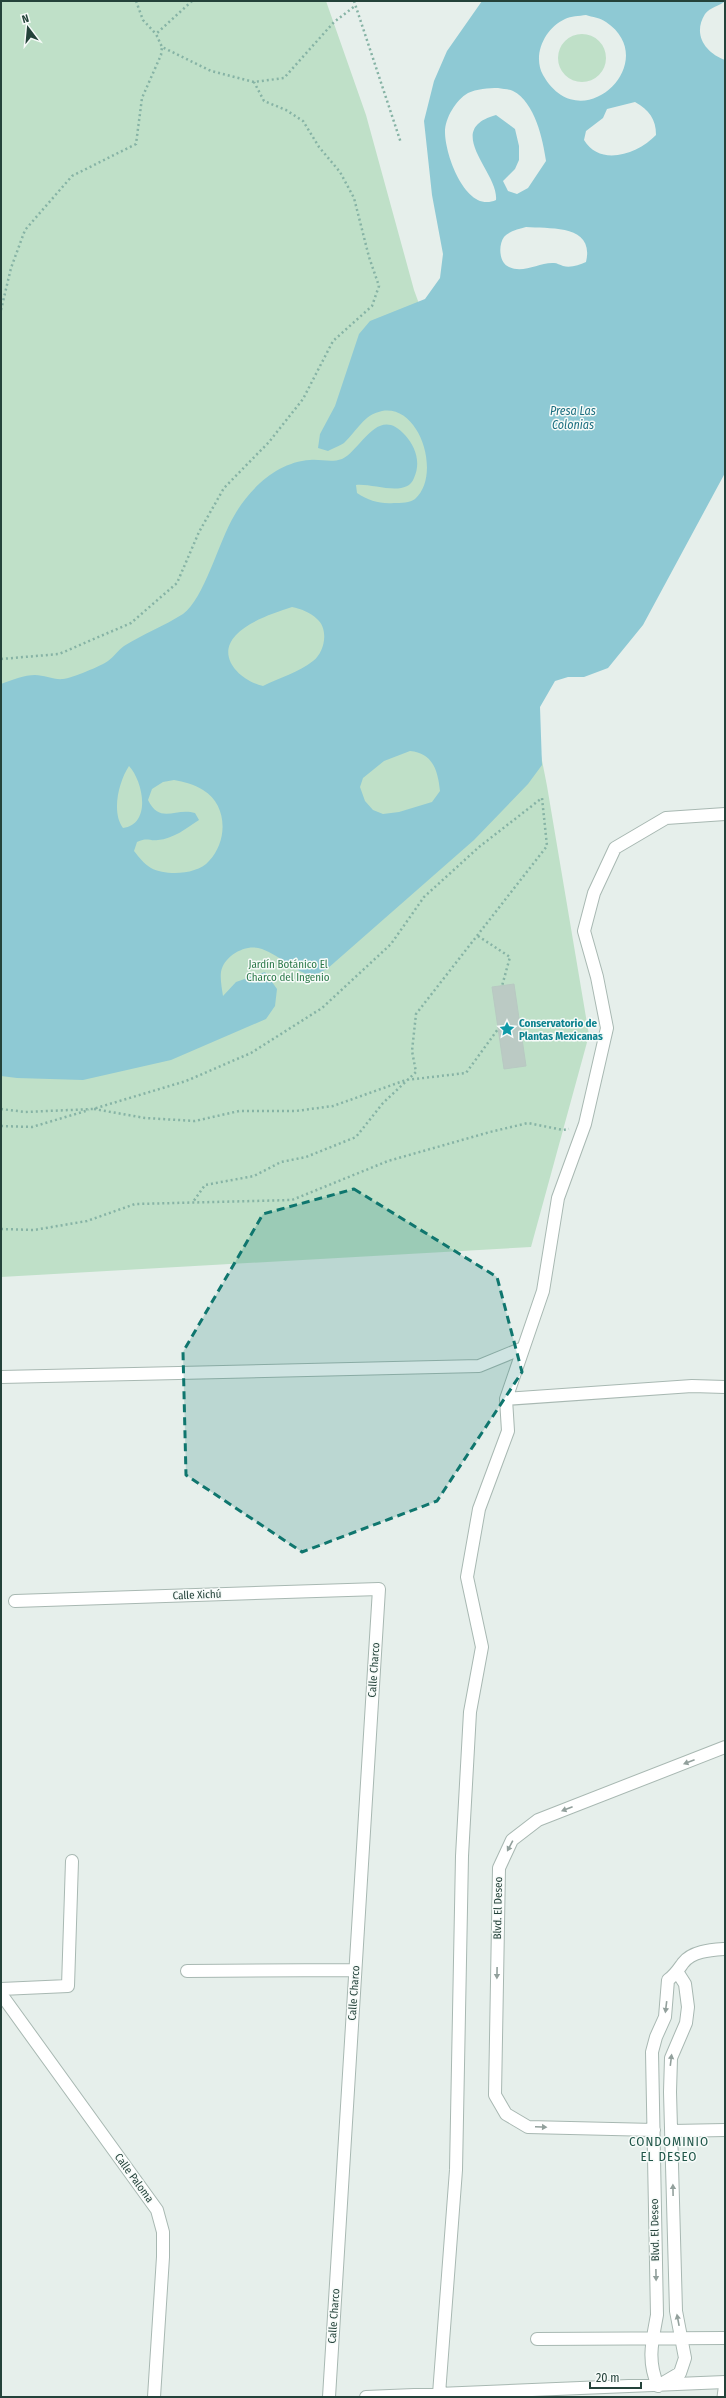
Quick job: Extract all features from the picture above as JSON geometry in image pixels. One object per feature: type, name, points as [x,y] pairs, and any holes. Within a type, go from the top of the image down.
[{"type":"street","points":[[439,2394],[456,2170],[462,1856],[470,1712],[482,1647],[467,1577],[479,1509],[508,1431],[506,1399],[543,1291],[558,1198],[585,1124],[607,1028],[597,977],[584,931],[594,893],[615,848],[666,818],[725,814]]},
{"type":"street","points":[[1,1377],[479,1366],[523,1348]]},
{"type":"street","points":[[506,1399],[692,1386],[725,1387]]},
{"type":"street","name":"Calle Xichú","points":[[15,1602],[379,1589]]},
{"type":"street","name":"Calle Charco","points":[[329,2397],[379,1589]]},
{"type":"street","name":"Blvd. El Deseo","points":[[654,2130],[528,2127],[506,2114],[495,2095],[499,1868],[512,1840],[538,1820],[725,1747]]},
{"type":"street","points":[[1,1989],[68,1986],[72,1861]]},
{"type":"street","points":[[678,1973],[683,1963],[690,1956],[709,1950],[725,1949]]},
{"type":"street","points":[[187,1971],[355,1970]]},
{"type":"street","name":"Blvd. El Deseo","points":[[678,1973],[685,1984],[688,2007],[686,2023],[671,2058],[676,2311],[685,2358],[680,2373],[657,2392],[651,2371],[656,2315],[652,2052],[656,2037],[665,2017],[668,1980],[678,1973]]},
{"type":"street","name":"Calle Paloma","points":[[1,1994],[156,2210],[163,2232],[163,2257],[154,2397]]},
{"type":"street","points":[[672,2131],[725,2130]]},
{"type":"street","points":[[537,2339],[725,2338]]},
{"type":"street","points":[[366,2397],[421,2396],[439,2394],[657,2392],[724,2382]]},
{"type":"lane","points":[[721,2397],[724,2382]]},
{"type":"path","points":[[1,310],[10,268],[25,230],[72,176],[136,144],[142,98],[161,55],[162,48],[156,34],[143,20],[136,1]]},
{"type":"path","points":[[156,34],[192,1]]},
{"type":"path","points":[[354,1],[401,143]]},
{"type":"path","points":[[162,48],[211,71],[254,82],[284,78],[334,22],[356,6]]},
{"type":"path","points":[[1,659],[59,654],[131,623],[177,583],[199,532],[224,488],[269,442],[303,399],[333,341],[372,306],[379,286],[369,257],[354,198],[343,179],[303,121],[286,110],[264,101],[254,82]]},
{"type":"path","points":[[1,1126],[32,1127],[186,1081],[251,1053],[322,1008],[391,944],[424,897],[479,847],[542,798],[547,846],[416,1014],[412,1052],[416,1072],[383,1103],[356,1137],[306,1158],[281,1162],[254,1176],[205,1185],[193,1202]]},
{"type":"path","points":[[478,936],[510,957],[502,986]]},
{"type":"path","points":[[1,1109],[25,1112],[93,1109],[145,1118],[195,1121],[239,1111],[296,1111],[333,1106],[406,1080],[466,1073],[498,1028]]},
{"type":"path","points":[[1,1229],[34,1230],[87,1221],[135,1204],[292,1200],[388,1161],[490,1132],[528,1123],[563,1130],[585,1124]]},
{"type":"highlighted area","points":[[354,1189],[497,1277],[522,1372],[437,1501],[302,1552],[186,1475],[183,1352],[263,1214]]},
{"type":"green space","name":"Jardín Botánico El Charco del Ingenio","points":[[1,1],[326,1],[366,115],[414,290],[472,449],[505,571],[547,786],[589,1035],[531,1247],[1,1277]]},
{"type":"green space","points":[[582,34],[591,36],[599,41],[604,49],[606,58],[604,67],[599,75],[591,80],[582,82],[573,80],[565,75],[560,67],[558,58],[560,49],[565,41],[573,36]]},
{"type":"water","name":"Presa Las Colonias","points":[[482,1],[725,1],[712,8],[705,14],[701,22],[700,29],[703,42],[707,48],[718,57],[725,60],[725,473],[643,625],[608,668],[584,677],[568,677],[555,681],[540,707],[542,765],[528,784],[474,840],[327,969],[313,976],[299,971],[275,955],[262,949],[243,949],[231,956],[223,966],[221,978],[223,996],[236,982],[265,972],[277,989],[275,1006],[266,1019],[171,1060],[83,1080],[17,1078],[1,1076],[1,684],[31,675],[63,679],[93,669],[110,659],[124,646],[183,614],[191,607],[198,596],[228,527],[240,506],[256,487],[275,471],[298,462],[310,460],[334,461],[342,459],[349,454],[370,432],[386,424],[395,427],[405,435],[415,450],[417,467],[414,478],[410,484],[397,488],[356,485],[357,493],[370,500],[379,502],[402,503],[415,499],[423,488],[427,474],[423,443],[416,429],[407,418],[395,412],[382,411],[375,413],[365,419],[344,443],[328,451],[318,448],[320,434],[335,406],[359,334],[370,321],[425,299],[440,278],[443,254],[432,195],[424,121],[434,81],[447,51]],"holes":[[[586,15],[604,21],[622,38],[626,56],[622,74],[610,88],[595,98],[577,100],[559,94],[543,75],[540,67],[540,51],[546,35],[558,23],[572,17]],[[491,88],[508,89],[521,96],[537,122],[546,161],[528,188],[517,194],[508,191],[503,181],[515,169],[519,160],[519,146],[515,129],[496,115],[481,122],[474,131],[473,141],[477,153],[495,189],[496,200],[485,202],[475,199],[459,180],[449,154],[446,142],[445,127],[449,115],[459,100],[468,93]],[[635,102],[644,108],[651,116],[655,124],[656,135],[639,148],[630,152],[619,155],[599,153],[591,148],[584,140],[586,131],[603,118],[607,109]],[[526,227],[568,231],[577,235],[584,241],[587,250],[586,262],[569,267],[554,263],[543,264],[526,269],[515,269],[509,267],[503,262],[500,249],[502,240],[511,232]],[[292,607],[311,614],[321,623],[324,634],[323,646],[313,661],[295,672],[263,686],[247,679],[239,673],[233,667],[228,652],[230,643],[241,630],[262,618]],[[410,751],[418,752],[424,755],[433,764],[438,777],[440,791],[432,802],[399,812],[383,814],[373,810],[365,801],[360,787],[363,778],[384,761]],[[129,766],[138,781],[142,801],[138,819],[132,825],[123,828],[117,814],[118,797],[122,780]],[[174,780],[200,788],[211,797],[217,805],[221,814],[222,824],[220,844],[215,853],[204,866],[181,873],[157,871],[148,866],[134,851],[137,842],[146,839],[158,840],[169,838],[180,833],[199,820],[195,813],[181,812],[163,814],[158,812],[148,800],[152,789],[163,782]]]},
{"type":"building","points":[[514,984],[526,1066],[504,1069],[492,987]]},
{"type":"place","name":"Conservatorio de Plantas Mexicanas","points":[[507,1029]]},
{"type":"district","name":"CONDOMINIO EL DESEO","points":[[669,2148]]}]
